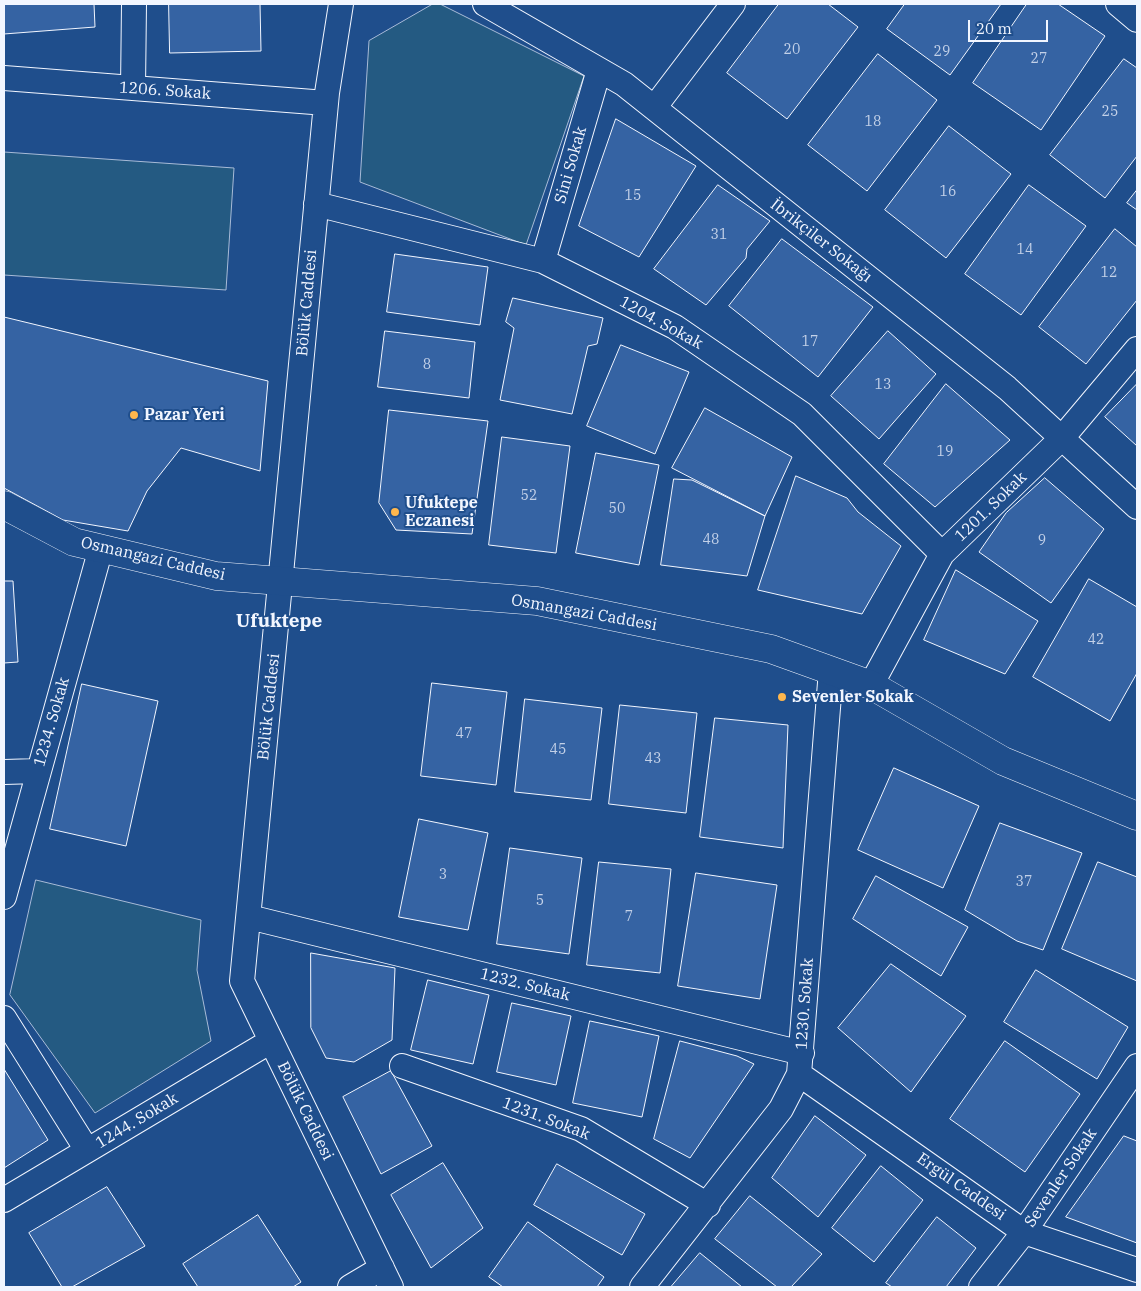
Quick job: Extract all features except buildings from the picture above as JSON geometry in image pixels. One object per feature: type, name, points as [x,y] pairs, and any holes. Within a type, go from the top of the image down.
[{"type":"main road","name":"Osmangazi Caddesi","points":[[4,505],[74,542],[216,576],[537,601],[771,648],[871,685],[1003,761],[1137,816]]},
{"type":"street","points":[[133,88],[134,4]]},
{"type":"street","name":"Bölük Caddesi","points":[[341,4],[326,103],[242,981],[386,1278]]},
{"type":"street","name":"İbrikçiler Sokağı","points":[[484,4],[624,84],[1007,388],[1137,507]]},
{"type":"street","points":[[654,108],[733,4]]},
{"type":"street","points":[[1118,4],[1137,20]]},
{"type":"street","name":"Sini Sokak","points":[[543,261],[599,70]]},
{"type":"street","name":"1206. Sokak","points":[[4,78],[326,103]]},
{"type":"street","name":"1204. Sokak","points":[[316,204],[543,261],[675,327],[802,414],[942,554]]},
{"type":"street","name":"1201. Sokak","points":[[871,685],[942,554],[1062,438],[1137,349]]},
{"type":"street","name":"1234. Sokak","points":[[4,897],[100,548]]},
{"type":"street","name":"1230. Sokak","points":[[642,1287],[708,1205],[781,1109],[801,1063],[830,670]]},
{"type":"street","points":[[4,772],[38,771]]},
{"type":"street","name":"1232. Sokak","points":[[249,917],[801,1063]]},
{"type":"street","points":[[4,1018],[87,1150]]},
{"type":"street","name":"1244. Sokak","points":[[4,1200],[271,1041]]},
{"type":"street","name":"Ergül Caddesi","points":[[801,1063],[1024,1232],[1137,1270]]},
{"type":"street","name":"1231. Sokak","points":[[402,1066],[581,1129],[708,1205]]},
{"type":"street","name":"Sevenler Sokak","points":[[981,1287],[1024,1232],[1137,1066]]},
{"type":"street","points":[[350,1287],[386,1278]]},
{"type":"shaded area","points":[[433,4],[440,4],[584,76],[526,245],[360,182],[369,41]]},
{"type":"shaded area","points":[[4,152],[234,168],[226,290],[4,275]]},
{"type":"shaded area","points":[[36,880],[201,920],[197,970],[211,1041],[95,1113],[10,995]]},
{"type":"place","name":"Pazar Yeri","points":[[134,415]]},
{"type":"place","name":"Ufuktepe Eczanesi","points":[[395,512]]},
{"type":"place","name":"Sevenler Sokak","points":[[782,697]]},
{"type":"district","name":"Ufuktepe","points":[[279,622]]}]
